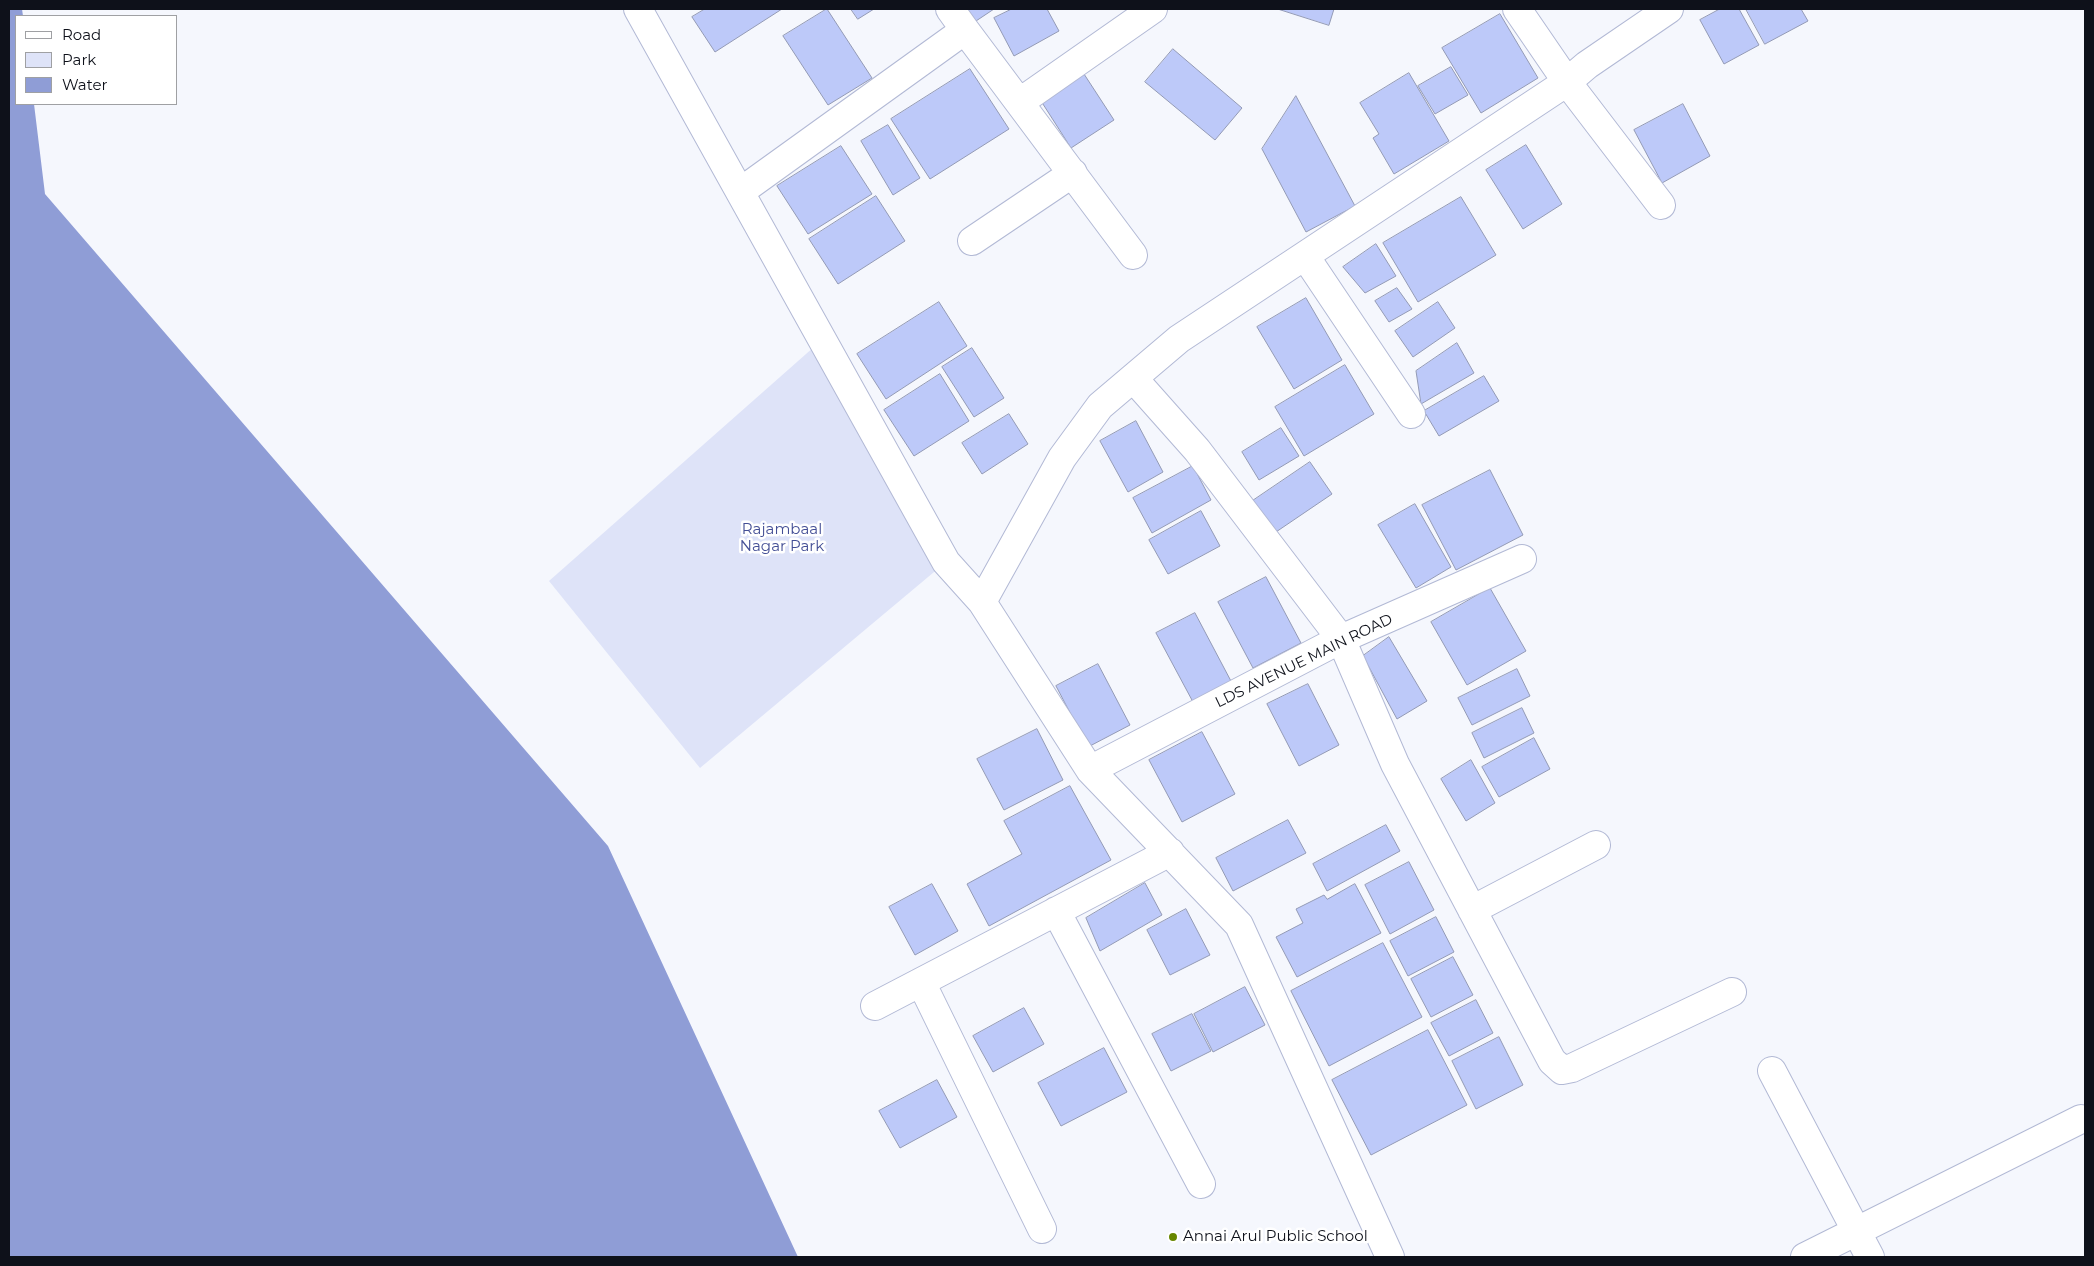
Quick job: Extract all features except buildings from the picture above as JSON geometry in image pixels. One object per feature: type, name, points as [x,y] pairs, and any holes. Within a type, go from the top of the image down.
[{"type":"street","points":[[638,9],[946,562],[982,602],[1090,770],[1239,925],[1390,1257]]},
{"type":"street","points":[[1020,102],[1153,9]]},
{"type":"street","points":[[1517,9],[1567,82],[1661,205]]},
{"type":"street","points":[[982,602],[1062,458],[1100,406],[1179,339],[1567,82],[1587,65],[1669,9]]},
{"type":"street","points":[[740,192],[957,19],[1133,255]]},
{"type":"street","points":[[972,241],[1073,173]]},
{"type":"street","points":[[1305,256],[1411,414]]},
{"type":"street","points":[[1133,378],[1197,450],[1340,639],[1395,764],[1552,1061],[1562,1070],[1572,1068],[1732,992]]},
{"type":"street","name":"LDS AVENUE MAIN ROAD","points":[[1090,770],[1340,639],[1522,559]]},
{"type":"street","points":[[1472,910],[1596,845]]},
{"type":"street","points":[[874,1006],[1170,852]]},
{"type":"street","points":[[1056,911],[1201,1184]]},
{"type":"street","points":[[921,982],[1042,1229]]},
{"type":"street","points":[[1772,1071],[1870,1257]]},
{"type":"street","points":[[1805,1257],[2081,1119]]},
{"type":"green space","name":"Rajambaal Nagar Park","points":[[823,339],[946,562],[700,768],[549,581]]},
{"type":"water","points":[[9,9],[22,9],[23,15],[15,15],[15,105],[34,105],[45,194],[608,846],[798,1257],[9,1257]]},
{"type":"place","name":"Annai Arul Public School","points":[[1173,1237]]}]
